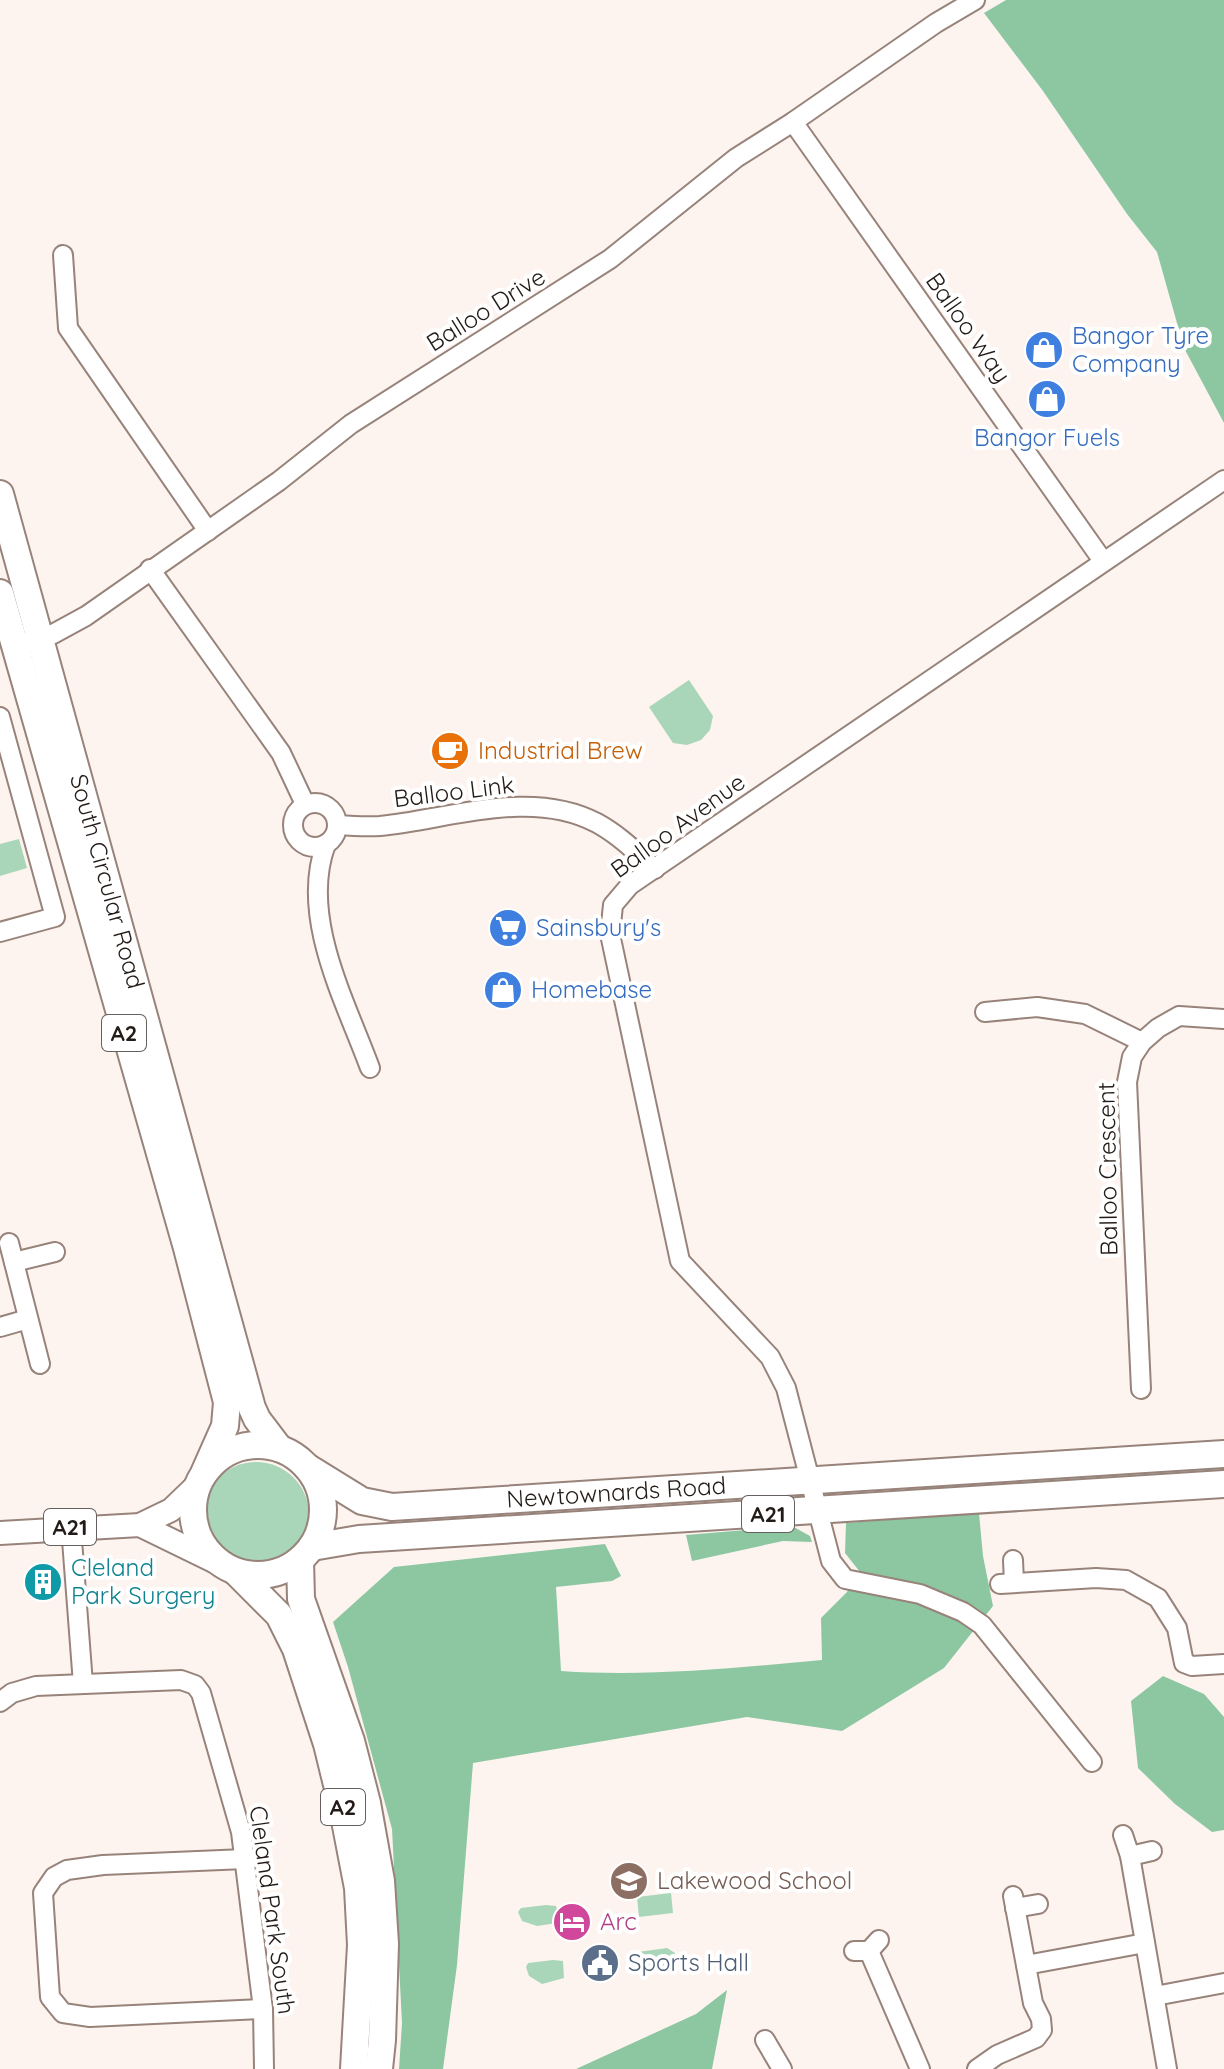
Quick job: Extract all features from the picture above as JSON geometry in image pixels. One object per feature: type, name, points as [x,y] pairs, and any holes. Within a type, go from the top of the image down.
[{"type":"highway","name":"South Circular Road","points":[[0,494],[64,821],[187,1248],[227,1402],[225,1426],[201,1478]]},
{"type":"highway","name":"South Circular Road","points":[[0,593],[27,642],[98,854],[155,1049],[252,1408],[279,1448]]},
{"type":"highway","points":[[201,1478],[220,1457],[238,1448],[259,1445],[279,1448]]},
{"type":"highway","name":"A2","points":[[279,1448],[307,1467],[322,1497],[320,1531],[306,1554],[301,1599],[351,1741],[367,1803],[381,1881],[385,1944],[379,2069]]},
{"type":"highway","name":"Newtownards Road","points":[[306,1554],[359,1539],[1224,1454]]},
{"type":"highway","name":"Newtownards Road","points":[[307,1467],[362,1501],[392,1507],[674,1489],[813,1495],[1016,1497],[1224,1484]]},
{"type":"highway","name":"A2","points":[[201,1478],[193,1517],[197,1535],[206,1551],[256,1590],[279,1615],[296,1649],[327,1744],[358,1888],[361,1945],[354,2069]]},
{"type":"highway","points":[[228,1568],[258,1576],[281,1572],[306,1554]]},
{"type":"main road","name":"A21","points":[[0,1533],[140,1525],[171,1510],[201,1478]]},
{"type":"main road","name":"A21","points":[[140,1525],[228,1568]]},
{"type":"street","name":"Balloo Drive","points":[[27,642],[86,616],[279,481],[351,424],[610,259],[736,158],[975,0]]},
{"type":"street","name":"Balloo Way","points":[[793,122],[1103,561]]},
{"type":"street","points":[[63,255],[68,328],[208,531]]},
{"type":"street","name":"Balloo Avenue","points":[[1092,1762],[982,1625],[963,1612],[920,1594],[845,1579],[831,1561],[786,1388],[770,1357],[680,1261],[610,934],[613,905],[630,885],[1224,480]]},
{"type":"street","points":[[150,569],[281,753],[305,804]]},
{"type":"street","points":[[0,717],[55,917],[0,932]]},
{"type":"street","points":[[0,792],[19,787]]},
{"type":"street","points":[[315,802],[334,812],[336,833],[319,847],[305,845],[295,834],[293,819],[305,804],[315,802]]},
{"type":"street","name":"Balloo Link","points":[[337,825],[378,826],[522,806],[573,813],[621,838],[655,869]]},
{"type":"street","points":[[326,844],[316,888],[325,943],[370,1068]]},
{"type":"street","points":[[985,1012],[1037,1007],[1085,1014],[1142,1042],[1179,1016],[1224,1019]]},
{"type":"street","name":"Balloo Crescent","points":[[1141,1389],[1127,1082],[1132,1057],[1142,1042]]},
{"type":"street","points":[[9,1243],[40,1364]]},
{"type":"street","points":[[14,1262],[55,1252]]},
{"type":"street","points":[[0,1327],[28,1319]]},
{"type":"street","points":[[0,1523],[0,1533]]},
{"type":"street","points":[[0,1702],[25,1688],[83,1684],[71,1527]]},
{"type":"street","points":[[1013,1560],[1007,1583],[1096,1578],[1126,1580],[1158,1598],[1177,1628],[1184,1663],[1192,1666],[1224,1664]]},
{"type":"street","name":"Cleland Park South","points":[[83,1684],[181,1680],[195,1685],[208,1711],[241,1832],[263,2009],[264,2069]]},
{"type":"street","points":[[1123,1835],[1130,1856],[1167,2069]]},
{"type":"street","points":[[1130,1856],[1152,1851]]},
{"type":"street","points":[[245,1859],[103,1865],[67,1870],[54,1877],[43,1893],[50,1997],[63,2013],[90,2017],[263,2009]]},
{"type":"street","points":[[977,2069],[997,2055],[1036,2038],[1042,2030],[1041,2019],[1033,2003],[1014,1902],[1038,1904]]},
{"type":"street","points":[[1026,1965],[1145,1943]]},
{"type":"street","points":[[867,1947],[920,2069]]},
{"type":"street","points":[[1155,1996],[1224,1983]]},
{"type":"street","points":[[765,2040],[782,2069]]},
{"type":"green space","points":[[1006,0],[1224,0],[1224,423],[1184,348],[1157,252],[984,13]]},
{"type":"green space","points":[[689,680],[713,716],[710,730],[701,740],[687,745],[673,743],[649,707]]},
{"type":"green space","points":[[19,839],[27,868],[0,876],[0,844]]},
{"type":"green space","points":[[256,1462],[276,1466],[293,1478],[305,1495],[309,1515],[305,1535],[293,1552],[276,1564],[256,1568],[236,1564],[219,1552],[207,1535],[203,1515],[207,1495],[219,1478],[236,1466]]},
{"type":"green space","points":[[1224,1463],[1224,1475],[1056,1485],[831,1491]]},
{"type":"green space","points":[[979,1513],[983,1556],[993,1606],[944,1668],[842,1731],[747,1717],[473,1763],[457,1965],[443,2069],[399,2069],[402,2023],[392,1829],[333,1622],[394,1567],[605,1544],[621,1576],[612,1581],[556,1587],[561,1671],[659,1672],[822,1660],[821,1618],[847,1592],[860,1572],[845,1553],[846,1523]]},
{"type":"green space","points":[[792,1526],[810,1536],[812,1542],[783,1541],[692,1561],[686,1535]]},
{"type":"green space","points":[[1163,1676],[1204,1694],[1224,1717],[1224,1830],[1212,1832],[1175,1804],[1138,1768],[1131,1701]]},
{"type":"green space","points":[[671,1893],[673,1913],[639,1917],[637,1897]]},
{"type":"green space","points":[[556,1906],[557,1923],[537,1926],[522,1921],[518,1912],[521,1908]]},
{"type":"green space","points":[[667,1948],[675,1953],[673,1962],[662,1972],[639,1969],[638,1952]]},
{"type":"green space","points":[[563,1961],[564,1978],[542,1984],[529,1976],[528,1963]]},
{"type":"green space","points":[[727,1990],[712,2069],[576,2069],[696,2014]]},
{"type":"place","name":"Bangor Tyre Company","points":[[1044,350]]},
{"type":"place","name":"Bangor Fuels","points":[[1047,399]]},
{"type":"place","name":"Industrial Brew","points":[[450,751]]},
{"type":"place","name":"Sainsbury's","points":[[508,928]]},
{"type":"place","name":"Homebase","points":[[503,990]]},
{"type":"place","name":"Cleland Park Surgery","points":[[43,1582]]},
{"type":"place","name":"Lakewood School","points":[[629,1881]]},
{"type":"place","name":"Arc","points":[[572,1922]]},
{"type":"place","name":"Sports Hall","points":[[600,1963]]}]
